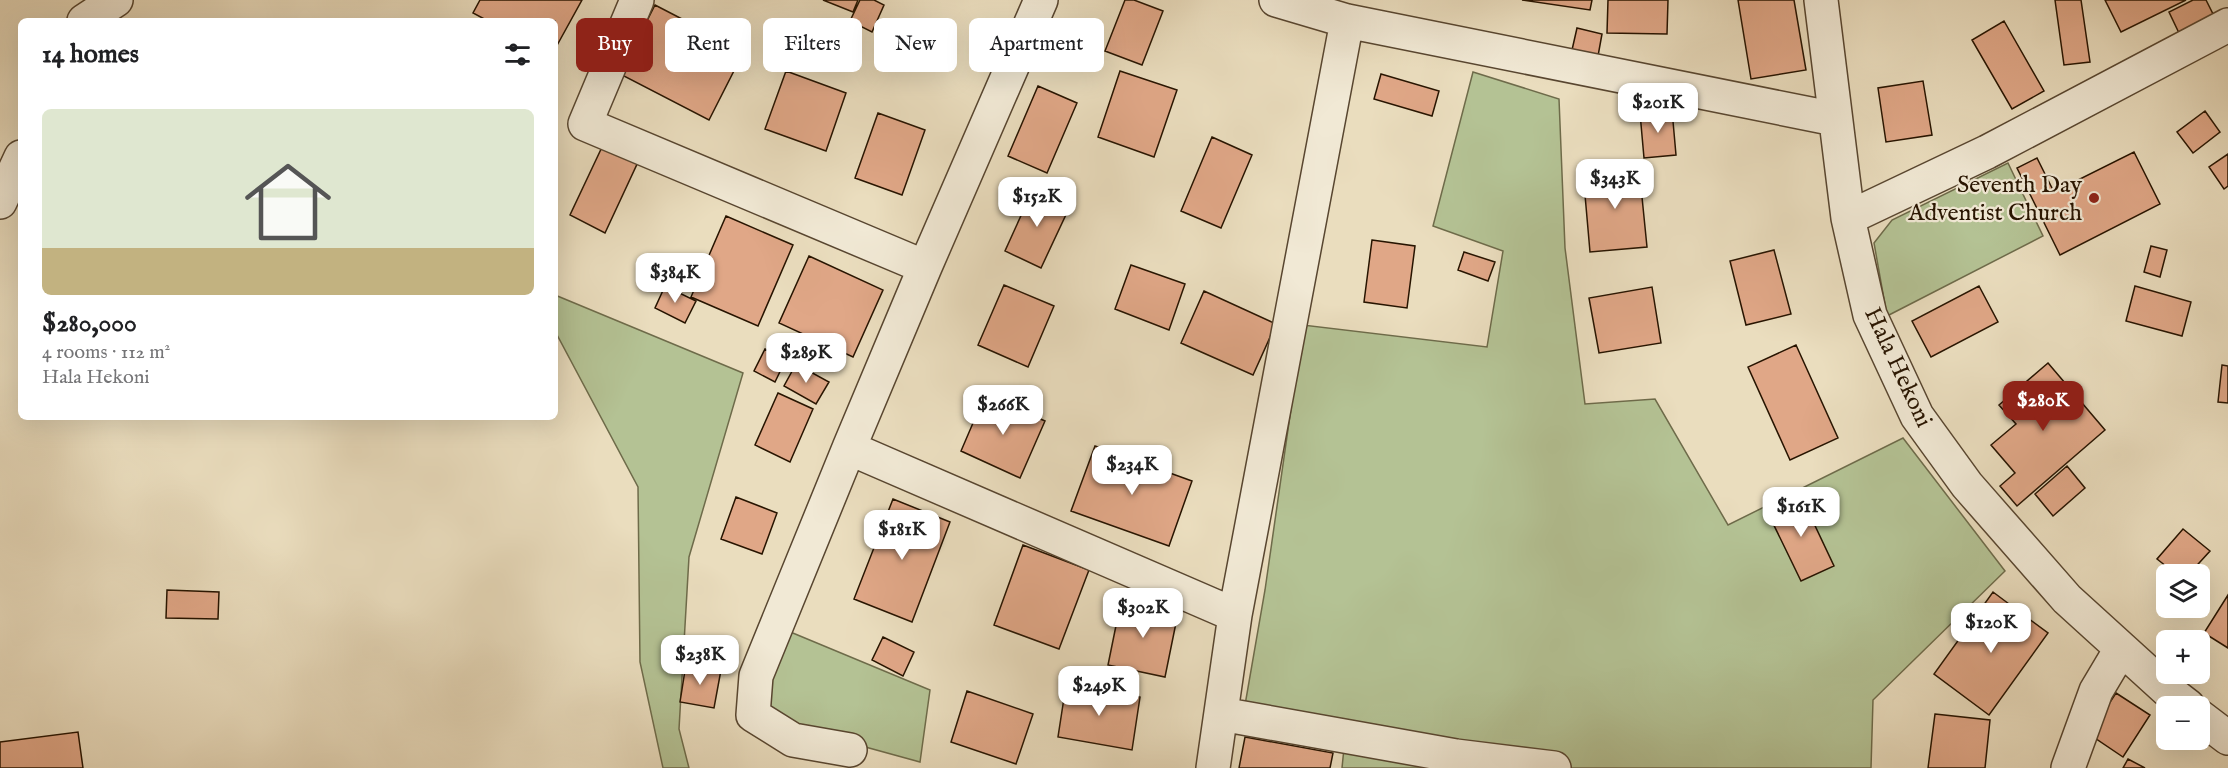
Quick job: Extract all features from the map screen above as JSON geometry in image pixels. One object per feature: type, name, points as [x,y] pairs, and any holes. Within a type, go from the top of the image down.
[{"type":"street","points":[[89,18],[116,0]]},
{"type":"street","points":[[637,0],[585,124],[925,267]]},
{"type":"street","points":[[849,750],[793,740],[753,715],[756,676],[925,267],[1041,0]]},
{"type":"street","points":[[1276,0],[1347,21],[1835,119]]},
{"type":"street","name":"Hala Hekoni","points":[[1821,0],[1848,218],[1870,315],[1917,416],[1967,485],[2067,599],[2176,696]]},
{"type":"street","points":[[1213,768],[1235,615],[1347,21]]},
{"type":"street","points":[[1848,218],[1987,152],[2228,25]]},
{"type":"street","points":[[0,202],[18,163]]},
{"type":"street","points":[[849,448],[1235,615]]},
{"type":"street","points":[[2068,768],[2096,691],[2121,649]]},
{"type":"street","points":[[1221,714],[1456,756],[1554,768]]},
{"type":"street","points":[[2210,724],[2228,738]]},
{"type":"green space","points":[[1473,72],[1559,99],[1565,248],[1585,404],[1655,399],[1728,525],[1903,438],[2005,571],[1873,700],[1871,768],[1342,768],[1344,748],[1241,728],[1265,590],[1303,325],[1487,347],[1503,251],[1433,226]]},
{"type":"green space","points":[[2008,163],[2043,236],[1887,316],[1874,243],[1892,220]]},
{"type":"green space","points":[[558,296],[743,373],[689,557],[679,729],[689,768],[663,768],[640,662],[638,487],[558,337]]},
{"type":"green space","points":[[788,631],[930,690],[920,762],[800,729],[766,705],[769,677]]},
{"type":"building","points":[[480,0],[582,0],[558,44],[558,18],[482,18],[473,13]]},
{"type":"building","points":[[823,0],[858,0],[853,12]]},
{"type":"building","points":[[860,0],[874,0],[884,5],[878,18],[874,18],[872,32],[862,27],[862,18],[851,18]]},
{"type":"building","points":[[1125,0],[1134,0],[1163,11],[1142,65],[1105,51]]},
{"type":"building","points":[[1522,0],[1592,0],[1590,10]]},
{"type":"building","points":[[1608,0],[1668,0],[1667,34],[1607,33]]},
{"type":"building","points":[[1738,0],[1794,0],[1806,70],[1751,79]]},
{"type":"building","points":[[2055,0],[2081,0],[2090,62],[2064,65]]},
{"type":"building","points":[[2105,0],[2186,0],[2121,32]]},
{"type":"building","points":[[2193,0],[2206,0],[2214,16],[2179,33],[2169,12]]},
{"type":"building","points":[[655,5],[680,18],[665,18],[665,72],[733,72],[709,120],[620,74],[621,72],[653,72],[653,18],[648,18]]},
{"type":"building","points":[[2004,21],[2044,91],[2012,109],[1972,40]]},
{"type":"building","points":[[1577,28],[1602,34],[1598,56],[1572,50]]},
{"type":"building","points":[[1120,71],[1177,90],[1154,157],[1098,137]]},
{"type":"building","points":[[786,72],[846,93],[826,151],[765,129]]},
{"type":"building","points":[[1381,74],[1439,91],[1432,116],[1374,99]]},
{"type":"building","points":[[1923,81],[1932,135],[1886,142],[1878,88]]},
{"type":"building","points":[[1038,86],[1077,103],[1047,173],[1008,156]]},
{"type":"building","points":[[1672,110],[1676,155],[1644,158],[1640,113]]},
{"type":"building","points":[[2205,111],[2220,132],[2193,153],[2177,132]]},
{"type":"building","points":[[878,113],[925,130],[902,195],[855,178]]},
{"type":"building","points":[[1212,137],[1252,155],[1221,228],[1181,211]]},
{"type":"building","points":[[603,145],[638,162],[605,233],[570,215]]},
{"type":"building","name":"Seventh Day Adventist Church","points":[[2134,152],[2160,204],[2060,255],[2017,168],[2037,158],[2054,192]]},
{"type":"building","points":[[2228,154],[2228,186],[2224,189],[2209,167]]},
{"type":"building","points":[[1639,167],[1647,247],[1590,252],[1583,172]]},
{"type":"building","points":[[1033,189],[1070,206],[1041,268],[1005,251]]},
{"type":"building","points":[[726,216],[793,245],[758,326],[691,297]]},
{"type":"building","points":[[1372,240],[1415,246],[1407,308],[1364,302]]},
{"type":"building","points":[[2151,246],[2167,250],[2160,277],[2144,272]]},
{"type":"building","points":[[1774,250],[1791,314],[1746,325],[1730,261]]},
{"type":"building","points":[[1464,252],[1495,262],[1488,281],[1458,270]]},
{"type":"building","points":[[809,256],[883,290],[853,357],[779,323]]},
{"type":"building","points":[[1131,265],[1185,284],[1169,330],[1115,309]]},
{"type":"building","points":[[1004,285],[1054,306],[1028,367],[978,345]]},
{"type":"building","points":[[665,286],[696,301],[685,323],[655,308]]},
{"type":"building","points":[[1979,286],[1998,322],[1931,357],[1912,321]]},
{"type":"building","points":[[2135,286],[2191,302],[2182,336],[2126,321]]},
{"type":"building","points":[[1652,287],[1661,343],[1599,353],[1589,298]]},
{"type":"building","points":[[1204,291],[1276,324],[1253,375],[1181,343]]},
{"type":"building","points":[[1796,345],[1838,438],[1790,460],[1748,367]]},
{"type":"building","points":[[765,349],[786,359],[775,382],[754,371]]},
{"type":"building","points":[[2048,363],[2105,430],[2017,506],[2000,486],[2015,473],[1991,445],[2016,424],[1999,405]]},
{"type":"building","points":[[796,364],[829,382],[816,404],[784,386]]},
{"type":"building","points":[[2222,365],[2228,366],[2228,403],[2218,402]]},
{"type":"building","points":[[778,393],[813,409],[790,462],[755,445]]},
{"type":"building","points":[[985,395],[1045,421],[1020,478],[961,451]]},
{"type":"building","points":[[1095,446],[1192,481],[1169,546],[1071,511]]},
{"type":"building","points":[[2067,466],[2085,488],[2053,516],[2035,494]]},
{"type":"building","points":[[1801,496],[1834,566],[1801,581],[1767,511]]},
{"type":"building","points":[[736,497],[777,513],[762,554],[721,539]]},
{"type":"building","points":[[893,499],[950,522],[912,622],[854,599]]},
{"type":"building","points":[[2183,529],[2210,551],[2198,564],[2163,564],[2157,559]]},
{"type":"building","points":[[1023,545],[1089,570],[1059,649],[994,625]]},
{"type":"building","points":[[167,590],[219,592],[218,619],[166,618]]},
{"type":"building","points":[[1993,592],[2048,633],[1989,715],[1934,674]]},
{"type":"building","points":[[2228,595],[2228,648],[2210,637],[2210,630],[2206,630]]},
{"type":"building","points":[[1121,601],[1178,613],[1165,677],[1108,665]]},
{"type":"building","points":[[883,637],[914,652],[903,676],[872,660]]},
{"type":"building","points":[[686,664],[721,670],[714,708],[680,702]]},
{"type":"building","points":[[1066,685],[1140,697],[1132,750],[1058,737]]},
{"type":"building","points":[[967,691],[1033,714],[1016,764],[951,742]]},
{"type":"building","points":[[2116,693],[2150,715],[2123,757],[2089,734]]},
{"type":"building","points":[[1935,714],[1990,720],[1985,768],[1928,768]]},
{"type":"building","points":[[78,732],[83,768],[0,768],[0,742]]},
{"type":"building","points":[[1245,737],[1333,753],[1330,768],[1239,768]]},
{"type":"building","points":[[2128,759],[2145,768],[2123,768]]},
{"type":"place","name":"Seventh Day Adventist Church","points":[[2094,198]]}]
